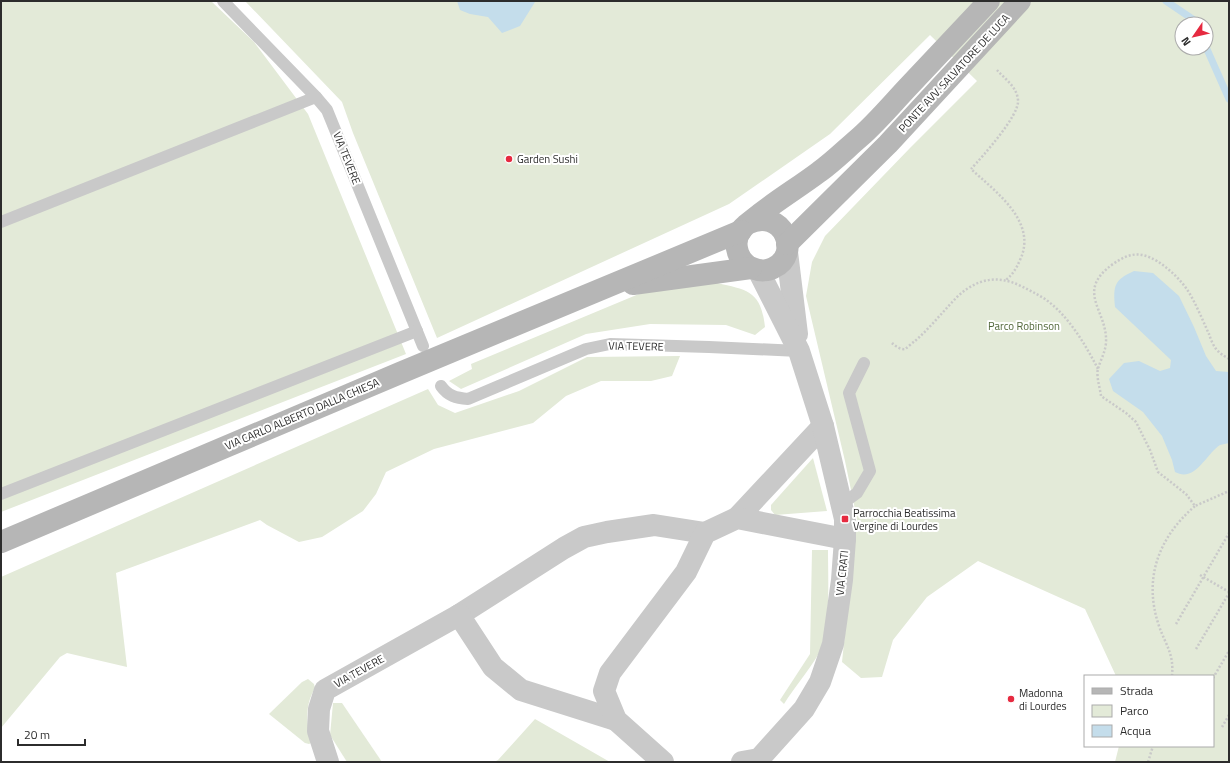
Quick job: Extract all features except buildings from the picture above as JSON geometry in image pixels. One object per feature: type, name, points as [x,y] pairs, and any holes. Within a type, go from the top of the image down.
[{"type":"street","points":[[744,227],[754,221],[762,219],[773,222],[782,229],[786,236],[787,248],[784,259],[773,268],[754,269],[744,263],[739,256],[737,238],[744,227],[820,172],[868,131],[988,1]]},
{"type":"street","name":"PONTE AVV. SALVATORE DE LUCA","points":[[787,248],[888,144],[1020,1]]},
{"type":"street","name":"VIA CARLO ALBERTO DALLA CHIESA","points":[[1,542],[604,288],[744,227]]},
{"type":"street","name":"VIA CRATI","points":[[754,761],[804,709],[820,682],[833,644],[842,580],[845,539],[845,519],[842,504],[822,426],[799,352],[787,248]]},
{"type":"street","name":"VIA CARLO ALBERTO DALLA CHIESA","points":[[604,288],[754,269]]},
{"type":"street","name":"VIA CRATI","points":[[754,269],[799,352]]},
{"type":"street","points":[[616,720],[604,691],[610,673],[686,572],[705,533],[737,518],[822,426]]},
{"type":"street","points":[[737,518],[845,539]]},
{"type":"street","name":"VIA TEVERE","points":[[328,762],[318,731],[319,709],[325,690],[459,615],[564,548],[584,538],[607,532],[654,525],[705,533]]},
{"type":"street","points":[[459,615],[493,667],[522,690],[616,720],[663,762]]},
{"type":"lane","name":"VIA TEVERE","points":[[223,1],[327,110],[423,346]]},
{"type":"lane","points":[[1,222],[316,97]]},
{"type":"lane","points":[[1,494],[417,331]]},
{"type":"lane","name":"VIA TEVERE","points":[[441,386],[445,391],[456,398],[468,400],[586,349],[610,344],[799,352]]},
{"type":"lane","points":[[842,504],[857,493],[870,471],[849,393],[864,363]]},
{"type":"path","points":[[997,70],[1013,86],[1019,102],[1016,112],[1004,129],[971,169],[1010,206],[1020,220],[1024,240],[1024,250],[1013,274],[1006,280]]},
{"type":"path","points":[[1098,369],[1103,358],[1106,343],[1105,328],[1094,294],[1095,283],[1104,271],[1119,260],[1134,254],[1148,256],[1165,267],[1177,278],[1186,288],[1218,352],[1229,359]]},
{"type":"path","points":[[892,343],[900,349],[905,349],[923,333],[960,294],[982,281],[994,279],[1006,280],[1032,291],[1045,299],[1055,308],[1075,332],[1098,369],[1101,396],[1126,413],[1136,422],[1150,450],[1158,472],[1186,494],[1195,506]]},
{"type":"path","points":[[1172,675],[1173,668],[1171,652],[1160,630],[1154,613],[1152,594],[1152,580],[1160,551],[1168,536],[1186,514],[1195,506],[1229,491]]},
{"type":"path","points":[[1176,624],[1229,533]]},
{"type":"path","points":[[1196,648],[1229,593],[1200,575]]},
{"type":"path","points":[[1214,676],[1229,651]]},
{"type":"path","points":[[1222,727],[1229,715]]},
{"type":"path","points":[[1148,762],[1153,747]]},
{"type":"green space","points":[[1,1],[211,1],[254,42],[308,114],[406,354],[1,512]]},
{"type":"green space","name":"Parco Robinson","points":[[245,1],[1229,1],[1229,762],[1115,762],[1119,747],[1214,747],[1214,675],[1116,675],[1085,609],[978,561],[927,597],[893,640],[882,677],[861,678],[842,662],[857,519],[845,461],[806,296],[812,262],[825,236],[977,81],[930,35],[830,134],[729,204],[437,338],[353,133],[342,102]]},
{"type":"green space","points":[[717,283],[737,288],[751,294],[760,306],[765,327],[755,335],[726,325],[650,324],[586,334],[461,389],[449,381],[472,369],[471,364],[646,291]]},
{"type":"green space","points":[[680,356],[672,376],[651,381],[601,381],[566,396],[533,423],[434,449],[386,472],[376,494],[363,511],[322,537],[299,542],[260,520],[116,573],[127,667],[67,653],[60,657],[1,728],[1,577],[428,389],[438,405],[455,413],[519,391],[587,357]]},
{"type":"green space","points":[[813,458],[827,511],[775,515],[771,510],[771,505]]},
{"type":"green space","points":[[812,550],[828,550],[828,603],[823,643],[819,653],[784,704],[780,700],[810,654]]},
{"type":"green space","points":[[308,679],[314,684],[315,688],[309,702],[307,715],[311,743],[309,744],[305,743],[269,714],[302,682]]},
{"type":"green space","points":[[333,703],[342,703],[382,762],[347,762],[330,735]]},
{"type":"green space","points":[[535,719],[610,762],[494,762],[498,760]]},
{"type":"water","points":[[457,1],[535,2],[520,26],[502,33],[488,17],[470,14],[460,10]]},
{"type":"water","points":[[1134,271],[1153,273],[1179,296],[1206,356],[1216,371],[1229,372],[1229,443],[1220,445],[1200,466],[1188,474],[1175,472],[1172,460],[1162,436],[1143,412],[1113,391],[1109,379],[1124,363],[1139,361],[1160,371],[1170,368],[1171,360],[1115,307],[1114,294],[1116,284],[1122,277]]},
{"type":"waterway","points":[[1166,1],[1188,16]]},
{"type":"waterway","points":[[1210,56],[1229,99]]},
{"type":"place","name":"Garden Sushi","points":[[509,159]]},
{"type":"place","name":"Parrocchia Beatissima Vergine di Lourdes","points":[[845,519]]},
{"type":"place","name":"Madonna di Lourdes","points":[[1011,699]]}]
